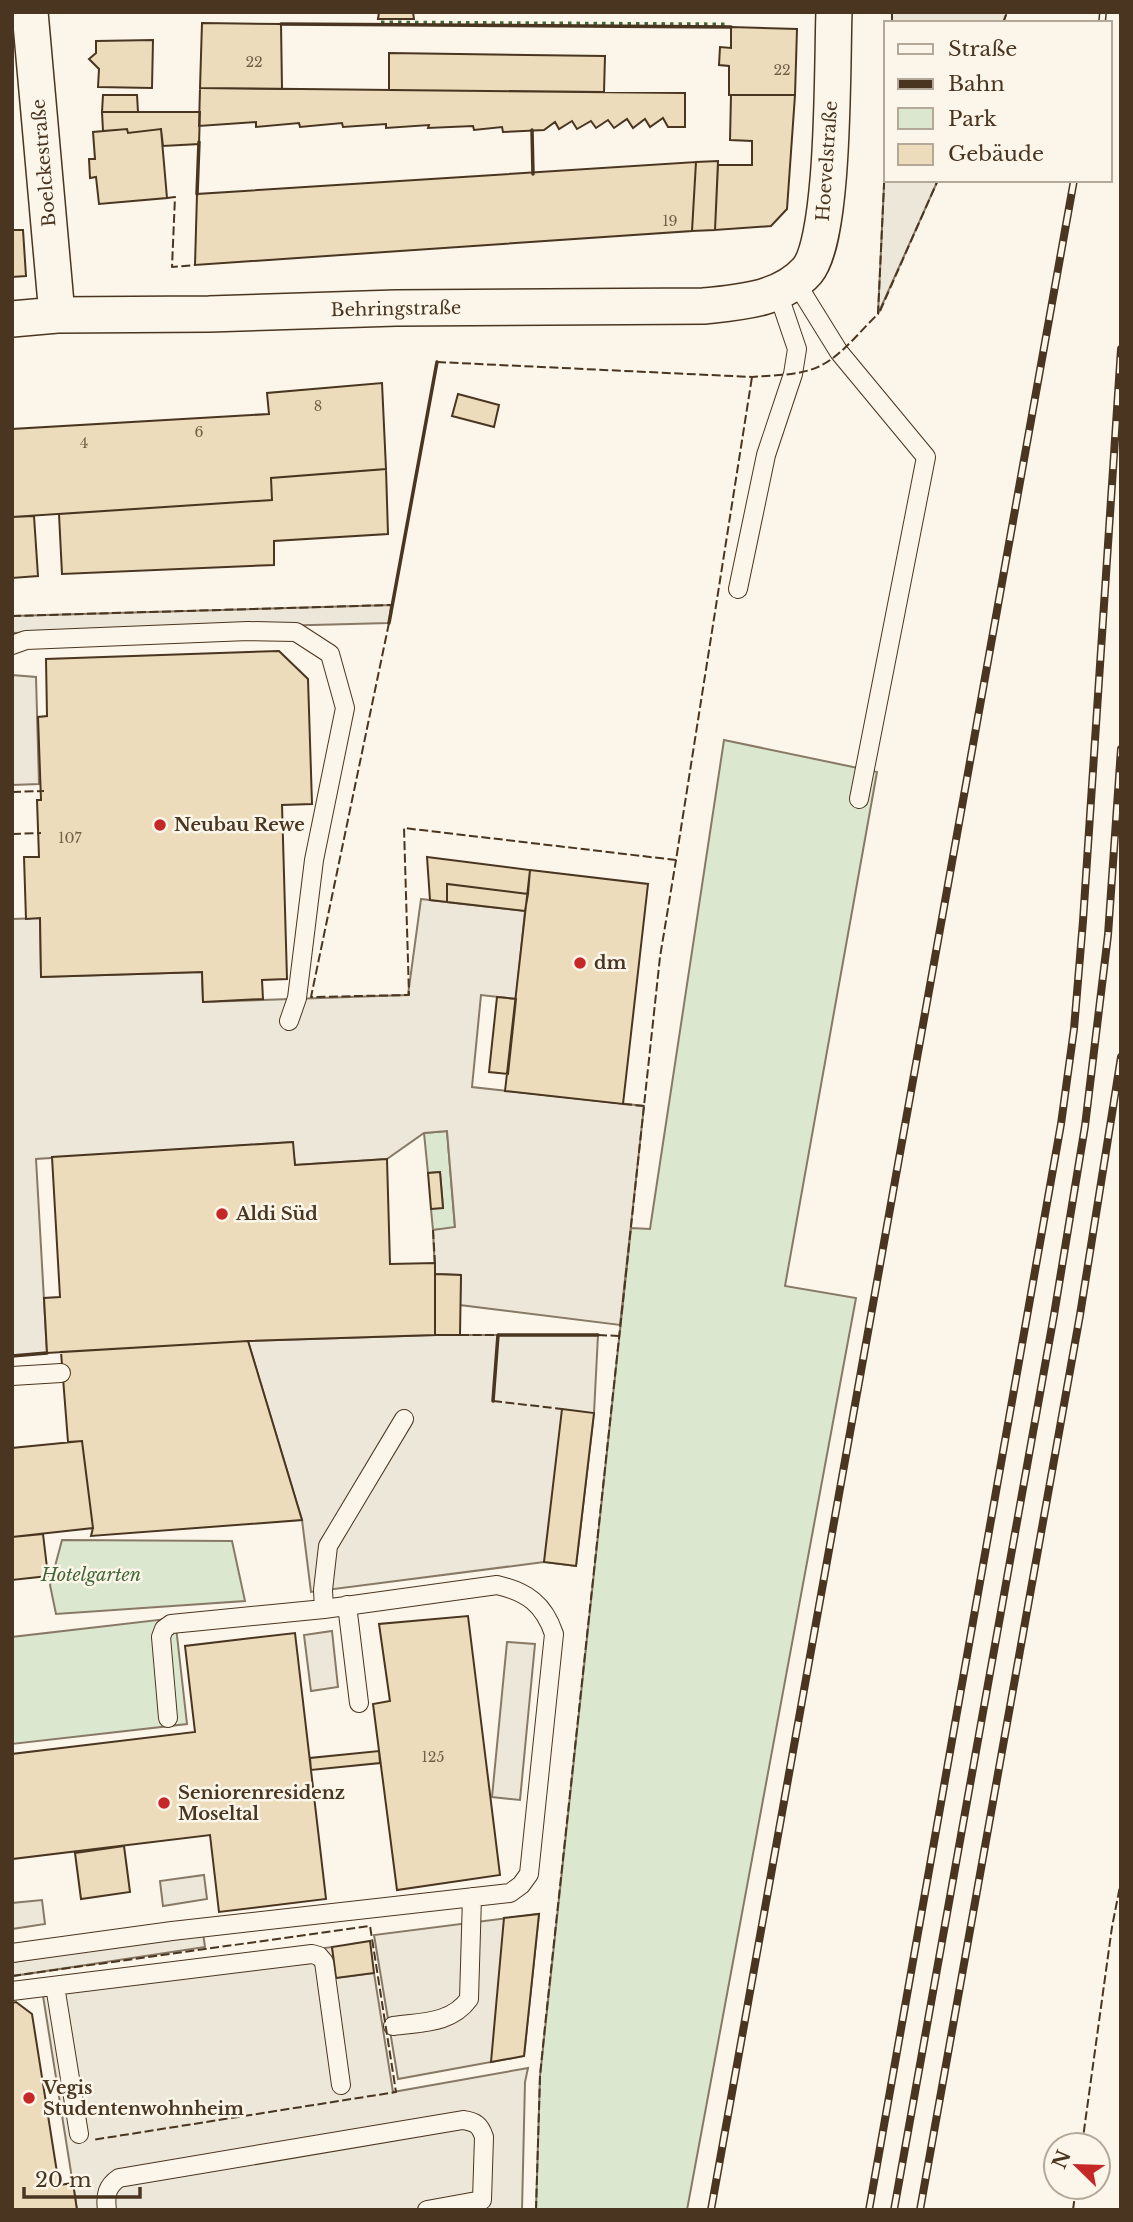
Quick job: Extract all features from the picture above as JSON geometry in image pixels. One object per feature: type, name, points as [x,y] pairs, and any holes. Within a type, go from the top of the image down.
[{"type":"street","name":"Boelckestraße","points":[[30,12],[57,315]]},
{"type":"street","name":"Hoevelstraße","points":[[787,287],[809,269],[820,242],[827,201],[834,12]]},
{"type":"street","name":"Behringstraße","points":[[12,319],[57,315],[209,314],[396,308],[704,306],[744,302],[787,287]]},
{"type":"lane","points":[[738,589],[766,455],[793,374],[797,349],[787,287]]},
{"type":"lane","points":[[787,287],[926,457],[859,799]]},
{"type":"lane","points":[[12,645],[26,640],[296,632],[330,654],[345,708],[314,860],[297,998],[289,1021]]},
{"type":"lane","points":[[12,1376],[61,1373]]},
{"type":"lane","points":[[324,1609],[323,1590],[328,1545],[404,1419]]},
{"type":"lane","points":[[12,1953],[172,1931],[510,1893],[521,1885],[529,1874],[554,1634],[550,1620],[530,1596],[497,1585],[324,1609],[171,1624],[164,1629],[161,1637],[168,1718]]},
{"type":"lane","points":[[348,1605],[359,1703]]},
{"type":"lane","points":[[393,2026],[449,2017],[460,2010],[469,1999],[472,1897]]},
{"type":"lane","points":[[12,1991],[312,1954],[319,1956],[324,1962],[341,2085]]},
{"type":"lane","points":[[55,1986],[79,2134]]},
{"type":"lane","points":[[107,2210],[107,2190],[111,2183],[119,2178],[463,2120],[474,2122],[481,2128],[484,2137],[482,2205],[427,2210]]},
{"type":"green space","points":[[724,740],[877,772],[785,1286],[856,1298],[687,2210],[536,2210],[540,2076],[631,1228],[650,1229]]},
{"type":"green space","points":[[447,1131],[455,1228],[433,1230],[431,1209],[443,1207],[440,1172],[428,1173],[424,1133]]},
{"type":"green space","name":"Hotelgarten","points":[[62,1540],[232,1541],[245,1601],[56,1614],[50,1585]]},
{"type":"green space","points":[[175,1618],[187,1724],[12,1744],[12,1637]]},
{"type":"shaded area","points":[[892,12],[1007,12],[1004,21],[892,21]]},
{"type":"shaded area","points":[[884,182],[937,182],[878,314]]},
{"type":"shaded area","points":[[391,605],[389,623],[12,633],[12,616]]},
{"type":"shaded area","points":[[12,675],[36,677],[39,784],[12,785]]},
{"type":"shaded area","points":[[421,899],[525,911],[516,999],[481,995],[472,1087],[644,1106],[620,1325],[460,1305],[461,1275],[435,1274],[433,1230],[455,1227],[447,1131],[424,1133],[387,1159],[295,1165],[292,1142],[36,1159],[47,1353],[12,1356],[12,919],[40,918],[41,977],[202,972],[203,1002],[408,995]]},
{"type":"shaded area","points":[[435,1335],[598,1335],[594,1413],[576,1566],[544,1562],[311,1592],[302,1520],[248,1341]]},
{"type":"shaded area","points":[[332,1631],[338,1687],[311,1691],[304,1635]]},
{"type":"shaded area","points":[[507,1642],[535,1644],[520,1800],[492,1797]]},
{"type":"shaded area","points":[[204,1875],[207,1899],[163,1906],[160,1881]]},
{"type":"shaded area","points":[[42,1900],[45,1924],[12,1929],[12,1903]]},
{"type":"shaded area","points":[[539,1914],[524,2056],[398,2079],[374,1935]]},
{"type":"shaded area","points":[[203,1933],[205,1947],[13,1976],[12,1962]]},
{"type":"shaded area","points":[[332,1947],[337,1978],[374,1973],[393,2092],[528,2068],[525,2082],[522,2210],[77,2210],[41,1983]]},
{"type":"building","points":[[379,12],[413,12],[414,19],[378,19]]},
{"type":"building","points":[[202,23],[281,24],[282,89],[200,88]]},
{"type":"building","points":[[731,27],[797,29],[795,95],[729,95],[729,66],[719,65],[720,47],[731,48]]},
{"type":"building","points":[[153,40],[152,88],[98,87],[99,69],[89,59],[96,53],[96,41]]},
{"type":"building","points":[[389,53],[605,56],[604,92],[389,90]]},
{"type":"building","points":[[200,88],[685,93],[685,127],[668,127],[663,118],[650,127],[645,119],[633,128],[627,119],[614,128],[608,120],[596,128],[591,121],[577,129],[572,121],[559,129],[555,122],[544,130],[503,132],[502,127],[474,130],[473,126],[428,128],[429,125],[386,128],[386,124],[343,127],[342,123],[300,127],[299,123],[256,127],[256,122],[199,126]]},
{"type":"building","points":[[103,95],[137,95],[138,112],[102,112]]},
{"type":"building","points":[[731,95],[795,95],[787,209],[771,226],[715,230],[718,165],[752,165],[752,141],[730,140]]},
{"type":"building","points":[[102,112],[200,112],[199,144],[163,146],[161,129],[128,133],[127,129],[103,131]]},
{"type":"building","points":[[127,129],[128,133],[161,129],[167,198],[99,204],[96,177],[90,178],[89,159],[95,159],[93,132]]},
{"type":"building","points":[[718,161],[715,230],[692,231],[696,162]]},
{"type":"building","points":[[696,162],[692,231],[195,265],[197,194]]},
{"type":"building","points":[[12,230],[23,230],[26,276],[12,277]]},
{"type":"building","points":[[382,383],[386,469],[271,478],[272,500],[12,517],[12,429],[269,414],[267,393]]},
{"type":"building","points":[[458,394],[499,405],[494,427],[452,416]]},
{"type":"building","points":[[386,469],[388,534],[274,541],[274,565],[62,574],[59,514],[272,500],[271,478]]},
{"type":"building","points":[[34,516],[38,576],[12,578],[12,517]]},
{"type":"building","name":"Neubau Rewe","points":[[279,651],[308,679],[312,804],[282,805],[287,979],[262,980],[263,999],[203,1002],[202,972],[41,977],[40,918],[26,919],[24,857],[39,857],[37,800],[41,800],[38,717],[47,716],[46,659]]},
{"type":"building","points":[[427,857],[530,870],[528,894],[447,884],[447,902],[430,900]]},
{"type":"building","name":"dm","points":[[530,870],[648,884],[623,1104],[505,1091]]},
{"type":"building","points":[[447,884],[528,894],[525,911],[447,902]]},
{"type":"building","points":[[497,997],[516,999],[508,1074],[489,1072]]},
{"type":"building","name":"Aldi Süd","points":[[293,1142],[295,1165],[387,1159],[390,1264],[435,1263],[435,1335],[248,1341],[47,1353],[44,1298],[60,1297],[52,1157]]},
{"type":"building","points":[[440,1172],[443,1208],[431,1209],[428,1173]]},
{"type":"building","points":[[435,1274],[461,1275],[460,1335],[435,1335]]},
{"type":"building","points":[[248,1341],[302,1520],[91,1536],[93,1528],[82,1441],[68,1442],[61,1352]]},
{"type":"building","points":[[562,1409],[594,1413],[576,1566],[544,1562]]},
{"type":"building","points":[[82,1441],[93,1528],[12,1537],[12,1448]]},
{"type":"building","points":[[43,1534],[48,1576],[12,1580],[12,1537]]},
{"type":"building","points":[[468,1616],[500,1875],[397,1890],[373,1704],[390,1701],[379,1624]]},
{"type":"building","name":"Seniorenresidenz Moseltal","points":[[295,1633],[326,1899],[219,1912],[210,1835],[12,1859],[12,1754],[195,1732],[185,1646]]},
{"type":"building","points":[[379,1751],[380,1763],[311,1770],[310,1758]]},
{"type":"building","points":[[124,1846],[130,1892],[81,1899],[75,1853]]},
{"type":"building","points":[[539,1914],[524,2056],[491,2062],[504,1918]]},
{"type":"building","points":[[370,1941],[374,1973],[336,1978],[332,1947]]},
{"type":"building","name":"Vegis Studentenwohnheim","points":[[16,2002],[32,2014],[59,2185],[73,2183],[77,2210],[12,2210],[12,2003]]},
{"type":"railway","points":[[1102,21],[1103,12]]},
{"type":"railway","points":[[711,2210],[1074,182]]},
{"type":"railway","points":[[869,2210],[1061,1124],[1074,1029],[1121,349]]},
{"type":"railway","points":[[894,2210],[1054,1315],[1085,1126],[1108,935],[1121,749]]},
{"type":"railway","points":[[920,2210],[1080,1315],[1121,1057]]},
{"type":"hedge","points":[[381,23],[729,25]]},
{"type":"fence","points":[[892,12],[892,21]]},
{"type":"fence","points":[[1004,21],[1007,12]]},
{"type":"fence","points":[[437,362],[752,377],[814,369],[844,348],[878,314],[884,182]]},
{"type":"fence","points":[[880,311],[937,182]]},
{"type":"fence","points":[[167,198],[175,197],[172,267],[195,265]]},
{"type":"fence","points":[[389,623],[311,997],[409,995],[404,828],[676,860],[752,377]]},
{"type":"fence","points":[[12,616],[391,605]]},
{"type":"fence","points":[[12,792],[44,791]]},
{"type":"fence","points":[[12,834],[41,833]]},
{"type":"fence","points":[[536,2210],[540,2076],[545,2026],[660,957],[676,860]]},
{"type":"fence","points":[[623,1104],[644,1106]]},
{"type":"fence","points":[[433,1230],[435,1263]]},
{"type":"fence","points":[[460,1335],[498,1335]]},
{"type":"fence","points":[[598,1335],[619,1336]]},
{"type":"fence","points":[[493,1401],[562,1409]]},
{"type":"fence","points":[[1084,2131],[1112,1927],[1121,1881]]},
{"type":"fence","points":[[12,1976],[370,1926],[396,2092],[92,2140]]},
{"type":"fence","points":[[1073,2210],[1074,2201]]},
{"type":"wall","points":[[281,24],[731,27]]},
{"type":"wall","points":[[532,130],[533,174]]},
{"type":"wall","points":[[197,194],[199,142]]},
{"type":"wall","points":[[389,623],[437,362]]},
{"type":"wall","points":[[493,1401],[498,1335],[598,1335]]},
{"type":"wall","points":[[12,1356],[47,1353]]},
{"type":"place","name":"Neubau Rewe","points":[[160,825]]},
{"type":"place","name":"dm","points":[[580,963]]},
{"type":"place","name":"Aldi Süd","points":[[222,1214]]},
{"type":"place","name":"Seniorenresidenz Moseltal","points":[[164,1803]]},
{"type":"place","name":"Vegis Studentenwohnheim","points":[[29,2098]]}]
